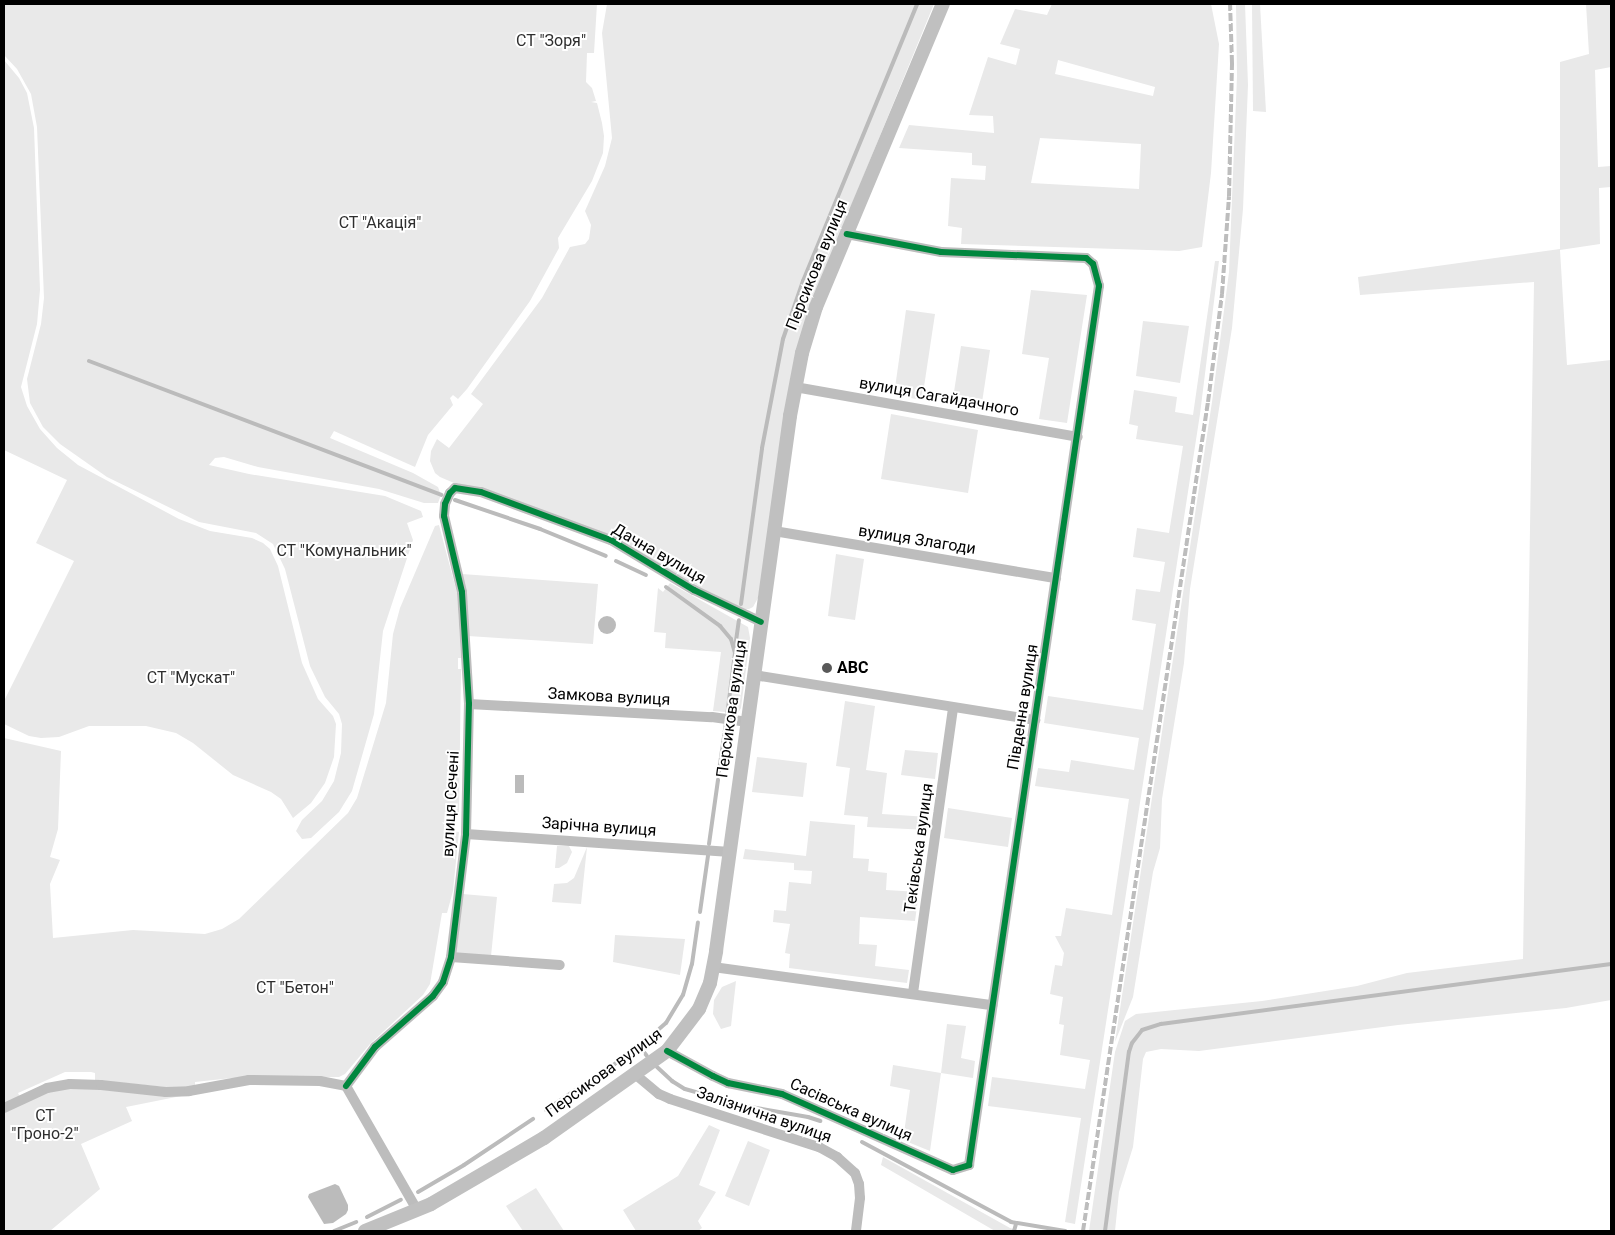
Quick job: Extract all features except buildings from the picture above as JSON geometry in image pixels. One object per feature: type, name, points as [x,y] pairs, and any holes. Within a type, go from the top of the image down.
[{"type":"main road","name":"Персикова вулиця","points":[[365,1231],[417,1210],[522,1152],[636,1075],[668,1051],[690,1023],[710,982],[795,387],[810,324],[944,4]]},
{"type":"street","name":"Південна вулиця","points":[[847,234],[941,252],[1086,258],[1093,264],[1097,274],[1099,298],[969,1165]]},
{"type":"street","name":"вулиця Сагайдачного","points":[[795,387],[1078,437]]},
{"type":"street","name":"Дачна вулиця","points":[[455,488],[481,492],[611,540],[712,600],[762,622]]},
{"type":"street","name":"вулиця Сечені","points":[[346,1086],[376,1047],[433,996],[443,982],[451,957],[466,834],[469,704],[462,592],[444,516],[448,498],[455,488]]},
{"type":"street","name":"вулиця Злагоди","points":[[774,531],[1056,578]]},
{"type":"street","points":[[754,675],[1035,720]]},
{"type":"street","name":"Замкова вулиця","points":[[469,704],[712,717],[748,722]]},
{"type":"street","name":"Теківська вулиця","points":[[914,993],[953,708]]},
{"type":"street","name":"Зарічна вулиця","points":[[466,834],[730,852]]},
{"type":"street","points":[[451,957],[560,965]]},
{"type":"street","points":[[713,967],[992,1005]]},
{"type":"street","points":[[710,982],[735,970]]},
{"type":"street","name":"Сасівська вулиця","points":[[668,1051],[728,1083],[782,1094],[953,1170],[969,1165]]},
{"type":"street","name":"Залізнична вулиця","points":[[636,1075],[659,1094],[670,1099],[819,1147],[837,1157],[855,1174],[858,1184],[860,1204],[856,1231]]},
{"type":"street","points":[[4,1108],[47,1088],[70,1084],[94,1084],[178,1092],[249,1080],[320,1081],[346,1086],[417,1210]]},
{"type":"green space","points":[[4,4],[597,4],[594,53],[587,53],[586,82],[592,88],[596,101],[591,102],[597,103],[602,123],[604,136],[603,153],[592,181],[558,238],[559,248],[530,301],[467,389],[458,399],[453,395],[450,398],[453,405],[428,435],[415,467],[334,431],[330,438],[413,473],[438,487],[441,495],[438,503],[424,503],[379,489],[258,467],[224,457],[215,458],[209,465],[249,474],[385,496],[421,511],[423,517],[407,523],[413,540],[383,631],[374,714],[352,791],[339,812],[311,838],[302,839],[296,831],[302,820],[322,801],[334,781],[341,753],[342,724],[339,714],[325,697],[310,666],[285,569],[273,544],[256,533],[199,522],[107,477],[60,444],[43,427],[30,403],[27,379],[41,324],[44,298],[37,127],[31,94],[17,69],[4,55]]},
{"type":"green space","points":[[607,4],[934,4],[811,304],[758,598],[753,607],[749,609],[745,609],[694,586],[637,551],[484,489],[454,483],[440,477],[435,473],[430,461],[431,451],[437,439],[449,448],[483,404],[471,394],[542,298],[570,247],[585,244],[589,239],[591,225],[585,211],[605,166],[612,138],[602,33]]},
{"type":"green space","points":[[1052,4],[1211,4],[1219,44],[1211,173],[1202,247],[1179,251],[961,244],[962,228],[948,226],[951,178],[985,180],[986,166],[972,165],[972,153],[899,148],[909,125],[994,133],[993,116],[969,115],[988,57],[1016,65],[1020,49],[1000,44],[1015,9],[1047,15]],"holes":[[[1058,60],[1155,87],[1153,96],[1055,74]],[[1040,138],[1141,144],[1139,189],[1031,183]]]},
{"type":"green space","points":[[1236,4],[1245,4],[1248,85],[1243,209],[1232,328],[1190,589],[1184,663],[1162,799],[1160,848],[1153,872],[1133,997],[1115,1042],[1212,402],[1229,272],[1237,76]]},
{"type":"green space","points":[[1252,4],[1260,4],[1266,112],[1253,111]]},
{"type":"green space","points":[[1586,4],[1611,4],[1611,67],[1595,70],[1598,167],[1611,166],[1611,187],[1599,188],[1600,244],[1560,250],[1567,365],[1611,360],[1611,1000],[1566,1008],[1398,1025],[1199,1051],[1161,1049],[1146,1052],[1143,1059],[1133,1147],[1119,1192],[1115,1231],[1089,1231],[1115,1052],[1125,1021],[1136,1014],[1262,1001],[1357,986],[1407,973],[1523,959],[1534,282],[1360,295],[1358,277],[1560,249],[1560,62],[1589,54]]},
{"type":"green space","name":"СТ \"Мускат\"","points":[[4,60],[19,78],[27,93],[34,128],[40,290],[37,324],[21,387],[27,406],[40,429],[57,448],[78,465],[179,519],[210,531],[252,538],[270,549],[278,566],[302,663],[318,699],[333,716],[336,724],[334,757],[325,783],[311,803],[293,818],[281,799],[271,792],[233,775],[193,743],[176,733],[146,726],[89,726],[59,737],[41,738],[29,736],[4,724],[4,701],[74,561],[36,543],[67,480],[4,450]]},
{"type":"green space","points":[[1215,261],[1219,261],[1200,414],[1075,1224],[1065,1222],[1081,1118],[988,1106],[992,1077],[1085,1089],[1090,1060],[1060,1055],[1064,1025],[1059,1024],[1063,997],[1050,994],[1055,965],[1062,966],[1064,953],[1055,936],[1061,936],[1066,908],[1112,915],[1129,799],[1035,786],[1038,768],[1069,772],[1071,760],[1134,770],[1139,738],[1044,723],[1048,696],[1143,710],[1156,624],[1132,620],[1136,589],[1160,592],[1165,562],[1133,557],[1137,528],[1169,533],[1183,446],[1136,439],[1138,426],[1129,424],[1134,390],[1177,397],[1175,412],[1193,415]]},
{"type":"green space","points":[[1031,290],[1087,295],[1067,423],[1039,419],[1049,358],[1022,354]]},
{"type":"green space","points":[[906,310],[935,314],[922,400],[894,395]]},
{"type":"green space","points":[[1143,321],[1189,326],[1180,383],[1136,376]]},
{"type":"green space","points":[[961,346],[990,350],[981,409],[952,405]]},
{"type":"green space","points":[[891,414],[978,430],[968,493],[881,479]]},
{"type":"green space","name":"СТ \"Бетон\"","points":[[439,525],[457,593],[461,658],[458,658],[458,669],[461,669],[459,814],[454,814],[454,831],[459,832],[453,891],[447,913],[442,913],[430,984],[423,995],[370,1044],[345,1074],[339,1077],[232,1078],[195,1082],[195,1086],[174,1088],[95,1080],[95,1073],[91,1072],[65,1072],[18,1093],[20,1097],[4,1104],[4,738],[61,751],[58,829],[50,857],[60,860],[50,884],[53,938],[133,930],[205,934],[222,929],[239,919],[348,813],[357,798],[386,703],[393,634],[400,608],[435,526]]},
{"type":"green space","points":[[836,554],[864,559],[855,620],[828,616]]},
{"type":"green space","points":[[462,574],[598,584],[593,644],[468,636]]},
{"type":"green space","points":[[670,583],[748,627],[750,638],[741,708],[738,713],[713,711],[721,652],[665,648],[666,633],[654,632],[658,588],[663,592]]},
{"type":"green space","points":[[845,701],[875,706],[866,770],[887,773],[882,814],[929,817],[928,830],[867,827],[868,817],[844,815],[850,768],[836,766]]},
{"type":"green space","points":[[905,750],[938,753],[935,779],[901,775]]},
{"type":"green space","points":[[757,757],[807,763],[803,797],[752,792]]},
{"type":"green space","points":[[948,808],[1012,818],[1008,847],[944,838]]},
{"type":"green space","points":[[810,821],[855,825],[853,858],[869,859],[868,871],[887,873],[886,890],[919,892],[915,921],[860,917],[859,944],[877,945],[875,966],[909,970],[907,983],[789,968],[790,954],[785,953],[790,924],[773,922],[774,910],[786,911],[789,882],[811,884],[812,871],[794,870],[794,863],[743,859],[745,849],[806,856]]},
{"type":"green space","points":[[557,846],[569,846],[572,852],[567,863],[559,868],[555,868]]},
{"type":"green space","points":[[587,847],[581,904],[552,902],[554,884],[567,883],[574,878]]},
{"type":"green space","points":[[463,894],[497,897],[491,956],[456,954]]},
{"type":"green space","points":[[615,935],[685,939],[680,975],[613,962]]},
{"type":"green space","points":[[736,981],[731,1026],[721,1029],[713,1014],[714,1000],[722,987]]},
{"type":"green space","points":[[947,1024],[966,1026],[961,1058],[975,1061],[973,1078],[941,1073]]},
{"type":"green space","points":[[893,1065],[941,1073],[930,1151],[903,1140],[910,1090],[890,1086]]},
{"type":"green space","name":"СТ \"Гроно-2\"","points":[[69,1087],[181,1096],[126,1107],[132,1121],[81,1144],[100,1189],[50,1231],[4,1231],[4,1110],[39,1094]]},
{"type":"green space","points":[[709,1125],[720,1130],[699,1185],[716,1192],[698,1221],[702,1228],[698,1231],[636,1231],[623,1210],[678,1176]]},
{"type":"green space","points":[[748,1141],[770,1150],[749,1206],[725,1196]]},
{"type":"green space","points":[[883,1157],[1010,1228],[1019,1231],[995,1231],[881,1165]]},
{"type":"green space","points":[[536,1188],[564,1231],[523,1231],[506,1206]]},
{"type":"shaded area","points":[[607,616],[613,619],[616,625],[613,631],[607,634],[601,631],[598,625],[601,619]]},
{"type":"shaded area","points":[[515,775],[524,775],[524,793],[515,793]]},
{"type":"shaded area","points":[[335,1184],[339,1186],[348,1205],[348,1210],[346,1214],[333,1223],[324,1224],[308,1197],[309,1194]]},
{"type":"waterway","points":[[741,604],[762,448],[783,339],[803,281],[917,4]]},
{"type":"waterway","points":[[89,361],[441,495]]},
{"type":"waterway","points":[[455,500],[540,529],[606,556]]},
{"type":"waterway","points":[[616,561],[646,575]]},
{"type":"waterway","points":[[666,587],[720,626],[731,639],[735,653],[727,716]]},
{"type":"waterway","points":[[735,648],[739,620]]},
{"type":"waterway","points":[[719,771],[726,723]]},
{"type":"waterway","points":[[709,844],[718,780]]},
{"type":"waterway","points":[[700,912],[708,856]]},
{"type":"waterway","points":[[636,1049],[666,1023],[683,995],[692,964],[698,922]]},
{"type":"waterway","points":[[1105,1231],[1129,1052],[1132,1043],[1142,1030],[1161,1024],[1611,964]]},
{"type":"waterway","points":[[640,1047],[647,1056]]},
{"type":"waterway","points":[[625,1057],[631,1053]]},
{"type":"waterway","points":[[606,1070],[619,1061]]},
{"type":"waterway","points":[[657,1067],[672,1081],[685,1089],[745,1106],[808,1117],[820,1121]]},
{"type":"waterway","points":[[546,1110],[595,1077]]},
{"type":"waterway","points":[[418,1192],[464,1165],[533,1119]]},
{"type":"waterway","points":[[862,1142],[1011,1222],[1065,1231]]},
{"type":"waterway","points":[[367,1217],[401,1200]]},
{"type":"waterway","points":[[334,1231],[356,1222]]},
{"type":"waterway","points":[[1014,1231],[1016,1224]]},
{"type":"railway","points":[[1083,1231],[1208,402],[1222,294],[1229,196],[1232,63],[1230,4]]},
{"type":"cycle path","points":[[667,1051],[728,1083],[782,1094],[953,1170],[969,1165],[1099,286],[1093,264],[1086,258],[941,252],[847,234]]},
{"type":"cycle path","points":[[346,1086],[375,1047],[433,996],[443,982],[451,957],[466,834],[469,704],[462,592],[444,516],[445,504],[450,493],[455,488],[481,492],[611,540],[694,590],[761,622]]},
{"type":"place","name":"ABC","points":[[827,668]]},
{"type":"park label","name":"СТ \"Зоря\"","points":[[551,41]]},
{"type":"park label","name":"СТ \"Акація\"","points":[[380,223]]},
{"type":"park label","name":"СТ \"Комунальник\"","points":[[344,551]]}]
